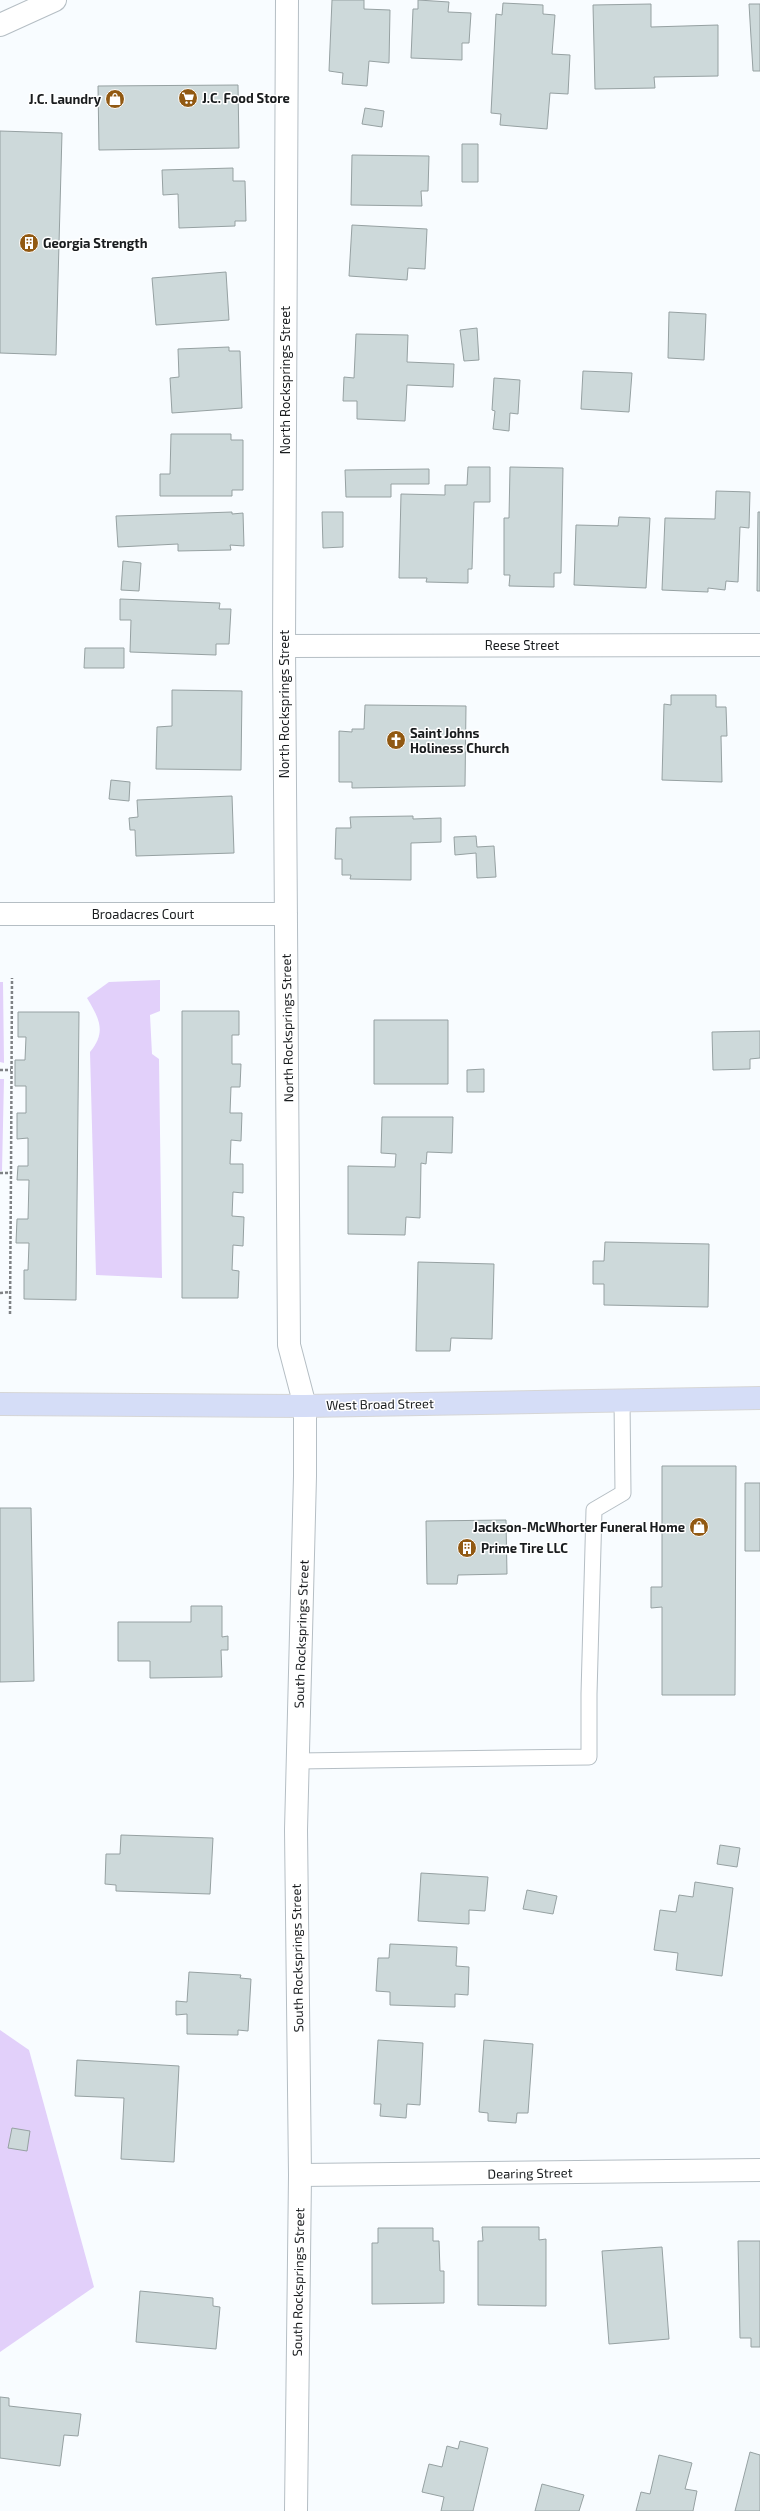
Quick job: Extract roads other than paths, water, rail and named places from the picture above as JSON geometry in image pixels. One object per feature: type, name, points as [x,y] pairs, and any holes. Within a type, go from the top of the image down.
[{"type":"main road","name":"West Broad Street","points":[[0,1404],[305,1406],[760,1398]]},
{"type":"street","points":[[0,26],[55,0]]},
{"type":"street","name":"North Rocksprings Street","points":[[287,0],[284,646],[290,1345],[305,1406]]},
{"type":"street","name":"Reese Street","points":[[284,646],[760,644]]},
{"type":"street","name":"Broadacres Court","points":[[0,914],[286,914]]},
{"type":"street","name":"South Rocksprings Street","points":[[296,2511],[300,2175],[296,1830],[306,1476],[305,1406]]},
{"type":"street","name":"Dearing Street","points":[[300,2175],[760,2170]]},
{"type":"lane","points":[[298,1761],[589,1757],[588,1694],[594,1510],[623,1493],[622,1400]]},
{"type":"place","name":"J.C. Food Store","points":[[188,98]]},
{"type":"place","name":"J.C. Laundry","points":[[115,99]]},
{"type":"place","name":"Georgia Strength","points":[[29,243]]},
{"type":"place","name":"Saint Johns Holiness Church","points":[[396,740]]},
{"type":"place","name":"Jackson-McWhorter Funeral Home","points":[[699,1527]]},
{"type":"place","name":"Prime Tire LLC","points":[[467,1548]]}]
